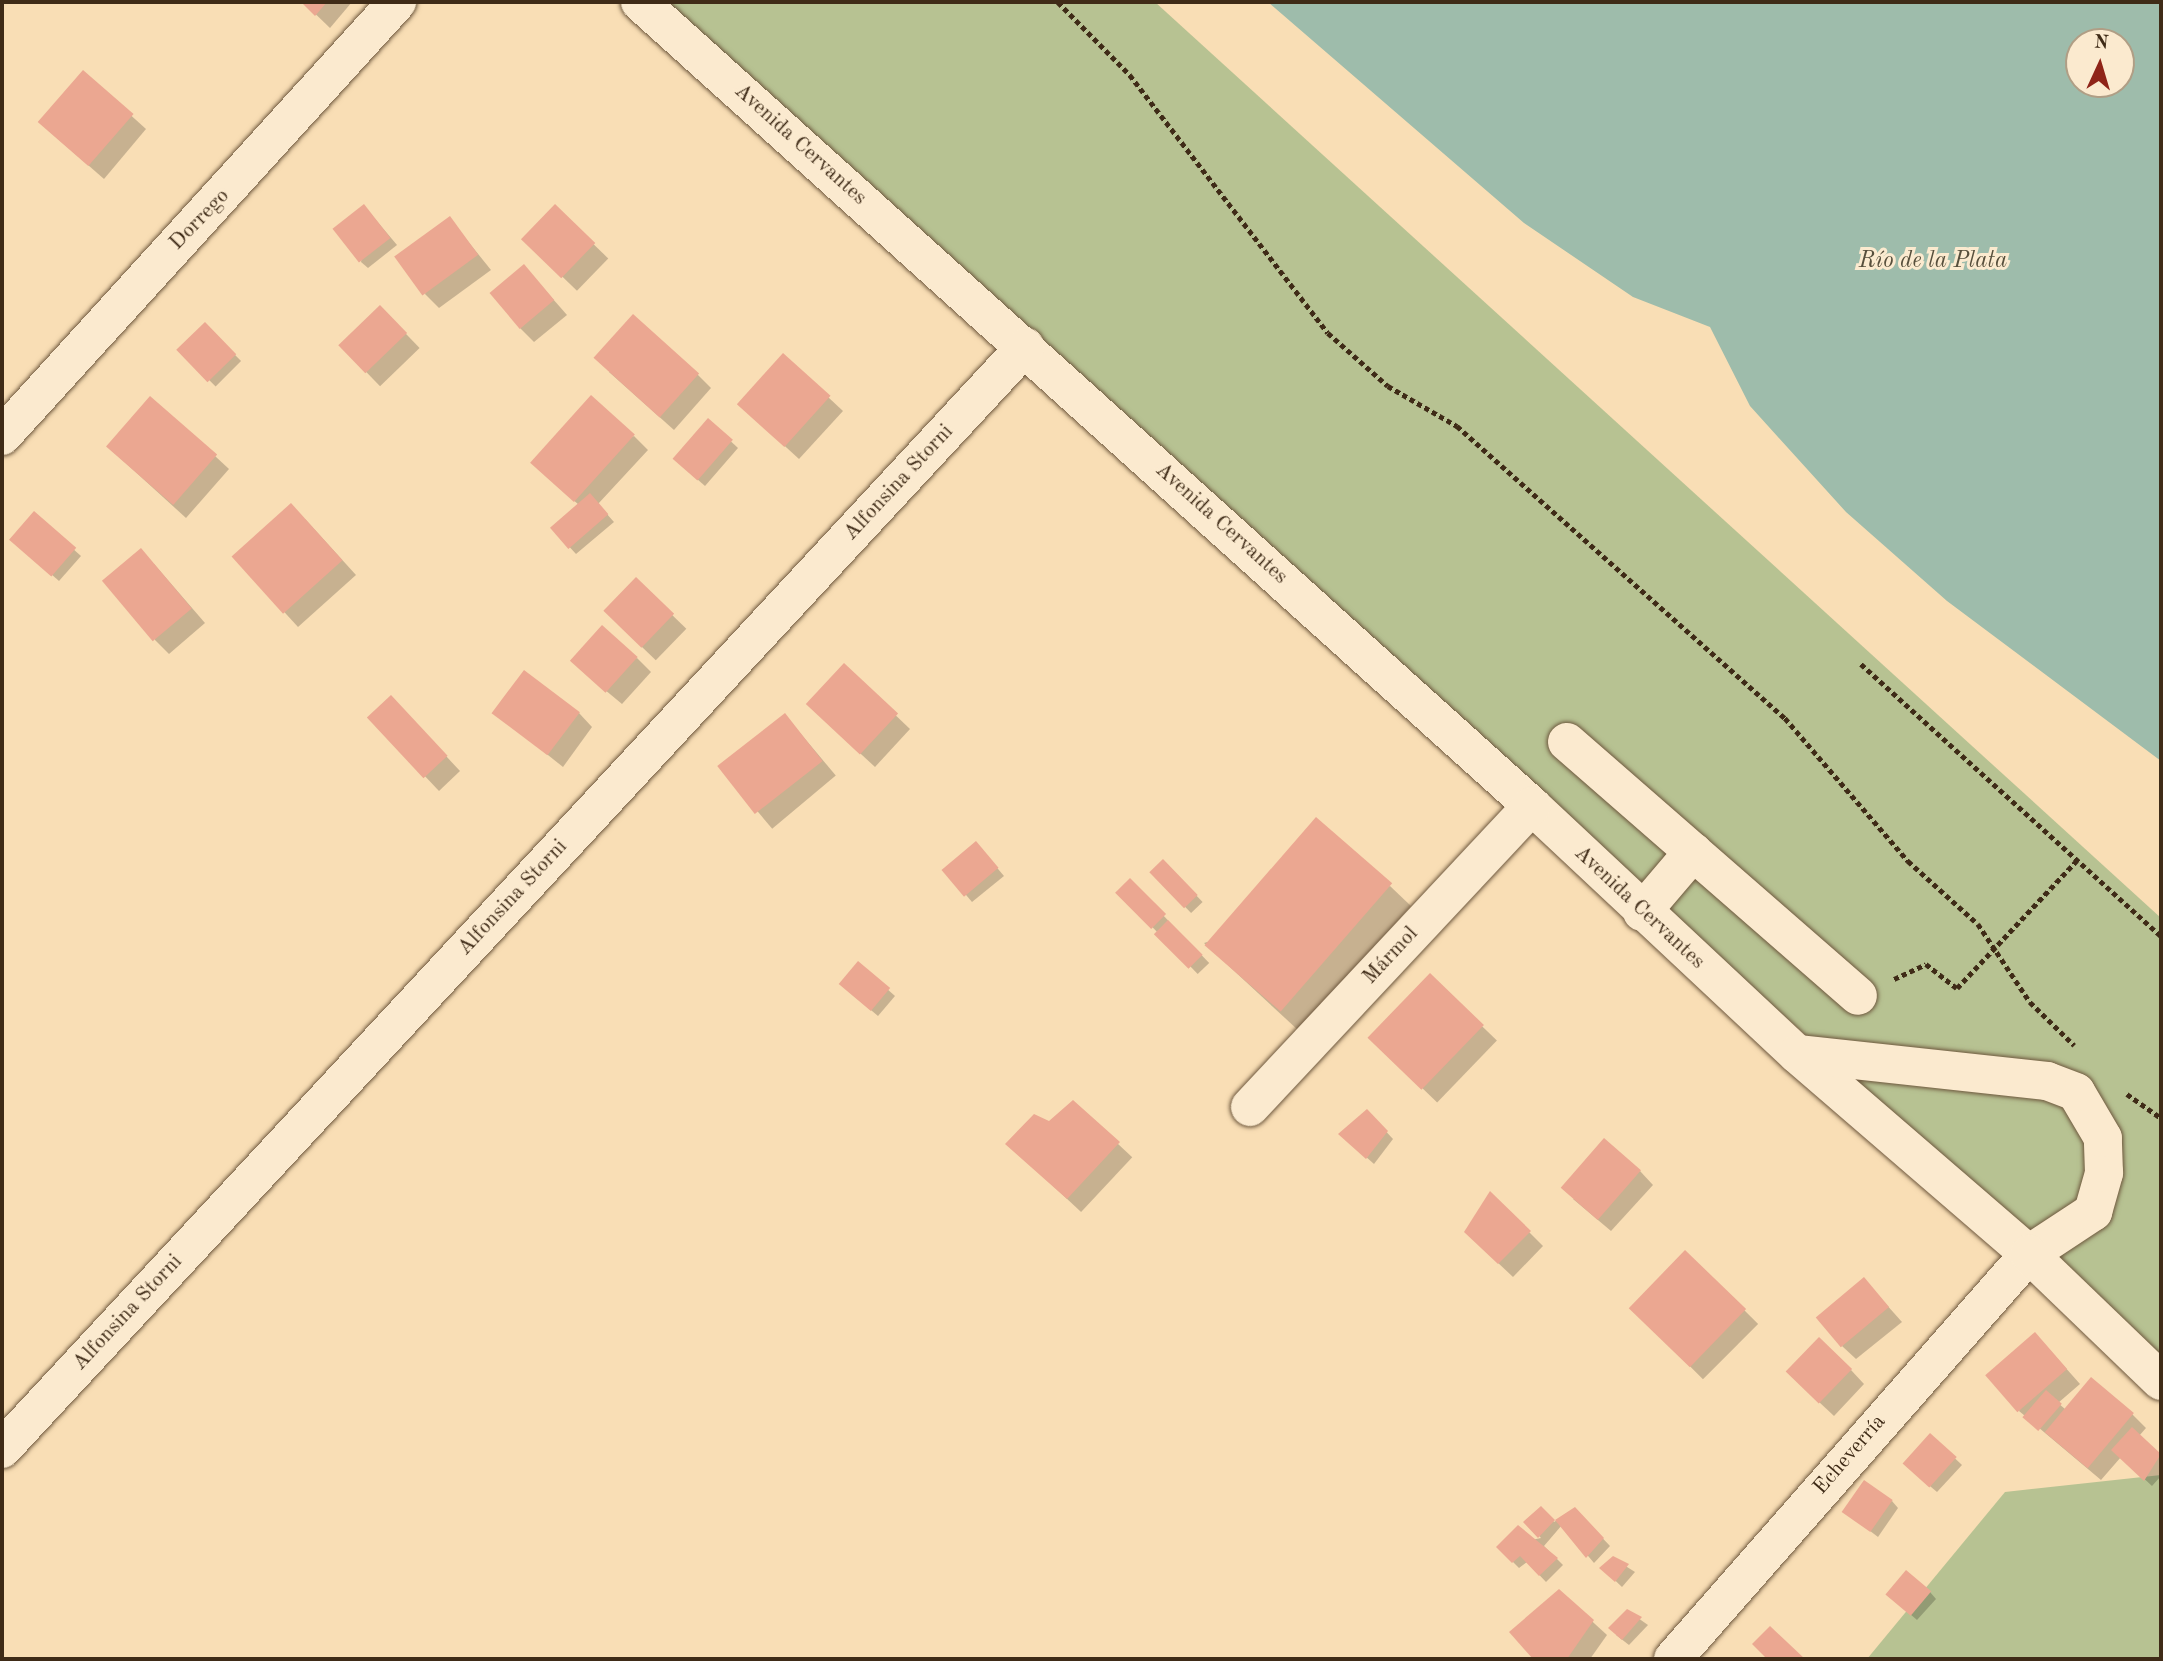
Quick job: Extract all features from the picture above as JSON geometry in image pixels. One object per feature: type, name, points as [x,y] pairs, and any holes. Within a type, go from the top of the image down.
[{"type":"street","name":"Dorrego","points":[[2,436],[397,2]]},
{"type":"street","name":"Avenida Cervantes","points":[[640,2],[1532,806],[1642,912],[1797,1054],[2029,1254],[2161,1381]]},
{"type":"street","name":"Alfonsina Storni","points":[[2,1449],[1025,347]]},
{"type":"street","points":[[1567,741],[1858,996]]},
{"type":"street","name":"Mármol","points":[[1250,1107],[1532,806]]},
{"type":"street","points":[[1642,912],[1693,852]]},
{"type":"street","points":[[1797,1054],[2047,1081],[2076,1092],[2103,1138],[2104,1172],[2093,1212],[2029,1254]]},
{"type":"street","name":"Echeverría","points":[[1673,1659],[2029,1254]]},
{"type":"path","points":[[1058,2],[1130,75],[1328,333],[1388,386],[1457,426],[1786,718],[1996,950],[2030,1002],[2079,1049]]},
{"type":"path","points":[[1861,663],[2161,936]]},
{"type":"path","points":[[1858,996],[1926,964],[1957,988],[1996,950],[2077,860]]},
{"type":"path","points":[[2118,1087],[2161,1118]]},
{"type":"green space","points":[[665,2],[1155,2],[2161,918],[2161,1357]]},
{"type":"green space","points":[[2161,1475],[2161,1659],[1867,1659],[2005,1492]]},
{"type":"water","name":"Río de la Plata","points":[[1268,2],[2161,2],[2161,761],[1947,601],[1846,512],[1750,406],[1710,327],[1633,297],[1524,223]]},
{"type":"building","points":[[301,2],[327,2],[315,16]]},
{"type":"building","points":[[83,70],[134,114],[88,166],[38,122]]},
{"type":"building","points":[[364,204],[390,238],[359,263],[332,229]]},
{"type":"building","points":[[555,204],[595,243],[561,278],[521,239]]},
{"type":"building","points":[[450,216],[478,255],[422,295],[394,257]]},
{"type":"building","points":[[524,264],[554,300],[520,329],[490,293]]},
{"type":"building","points":[[380,305],[407,333],[365,373],[338,345]]},
{"type":"building","points":[[633,314],[699,374],[660,417],[594,358]]},
{"type":"building","points":[[205,322],[236,354],[207,382],[176,350]]},
{"type":"building","points":[[783,353],[831,396],[784,447],[737,404]]},
{"type":"building","points":[[591,395],[635,434],[574,502],[530,463]]},
{"type":"building","points":[[150,396],[217,454],[173,505],[106,447]]},
{"type":"building","points":[[708,418],[733,440],[697,480],[673,459]]},
{"type":"building","points":[[590,493],[608,514],[568,549],[550,528]]},
{"type":"building","points":[[291,503],[343,560],[283,614],[232,557]]},
{"type":"building","points":[[34,511],[76,548],[51,576],[9,540]]},
{"type":"building","points":[[141,548],[192,609],[153,641],[102,581]]},
{"type":"building","points":[[636,577],[674,614],[641,648],[603,611]]},
{"type":"building","points":[[602,625],[638,657],[606,693],[570,661]]},
{"type":"building","points":[[844,663],[898,713],[860,754],[806,704]]},
{"type":"building","points":[[524,670],[580,712],[547,755],[492,713]]},
{"type":"building","points":[[391,695],[448,756],[423,778],[367,718]]},
{"type":"building","points":[[785,713],[823,761],[755,814],[717,766]]},
{"type":"building","points":[[1316,817],[1392,883],[1281,1012],[1204,945]]},
{"type":"building","points":[[976,841],[998,868],[964,897],[942,870]]},
{"type":"building","points":[[1163,859],[1198,895],[1184,908],[1149,872]]},
{"type":"building","points":[[1130,878],[1166,914],[1151,929],[1115,893]]},
{"type":"building","points":[[1168,920],[1203,955],[1189,969],[1154,934]]},
{"type":"building","points":[[858,961],[890,988],[871,1011],[839,984]]},
{"type":"building","points":[[1430,973],[1484,1025],[1421,1090],[1367,1038]]},
{"type":"building","points":[[1073,1100],[1120,1142],[1067,1199],[1005,1144],[1034,1114],[1049,1121]]},
{"type":"building","points":[[1367,1109],[1388,1131],[1366,1159],[1338,1134]]},
{"type":"building","points":[[1604,1138],[1641,1170],[1598,1220],[1561,1188]]},
{"type":"building","points":[[1490,1191],[1531,1231],[1498,1264],[1464,1232]]},
{"type":"building","points":[[1685,1250],[1746,1309],[1690,1367],[1629,1308]]},
{"type":"building","points":[[1864,1277],[1889,1307],[1841,1347],[1816,1317]]},
{"type":"building","points":[[2035,1332],[2067,1369],[2017,1412],[1985,1375]]},
{"type":"building","points":[[1819,1337],[1852,1369],[1819,1403],[1786,1372]]},
{"type":"building","points":[[2091,1377],[2134,1413],[2088,1468],[2045,1432]]},
{"type":"building","points":[[2046,1390],[2062,1404],[2038,1431],[2022,1417]]},
{"type":"building","points":[[2132,1427],[2161,1454],[2144,1481],[2111,1450]]},
{"type":"building","points":[[1930,1433],[1957,1457],[1929,1488],[1903,1463]]},
{"type":"building","points":[[1864,1480],[1893,1500],[1870,1532],[1842,1512]]},
{"type":"building","points":[[1541,1506],[1555,1520],[1538,1538],[1523,1522]]},
{"type":"building","points":[[1575,1507],[1604,1538],[1586,1558],[1555,1520]]},
{"type":"building","points":[[1518,1525],[1558,1558],[1539,1576],[1520,1556],[1512,1563],[1496,1547]]},
{"type":"building","points":[[1613,1556],[1629,1564],[1615,1582],[1599,1568]]},
{"type":"building","points":[[1906,1570],[1931,1591],[1911,1616],[1885,1595]]},
{"type":"building","points":[[1559,1589],[1594,1620],[1567,1659],[1533,1659],[1509,1632]]},
{"type":"building","points":[[1627,1609],[1642,1617],[1622,1640],[1608,1628]]},
{"type":"building","points":[[1770,1626],[1805,1659],[1767,1659],[1752,1644]]}]
